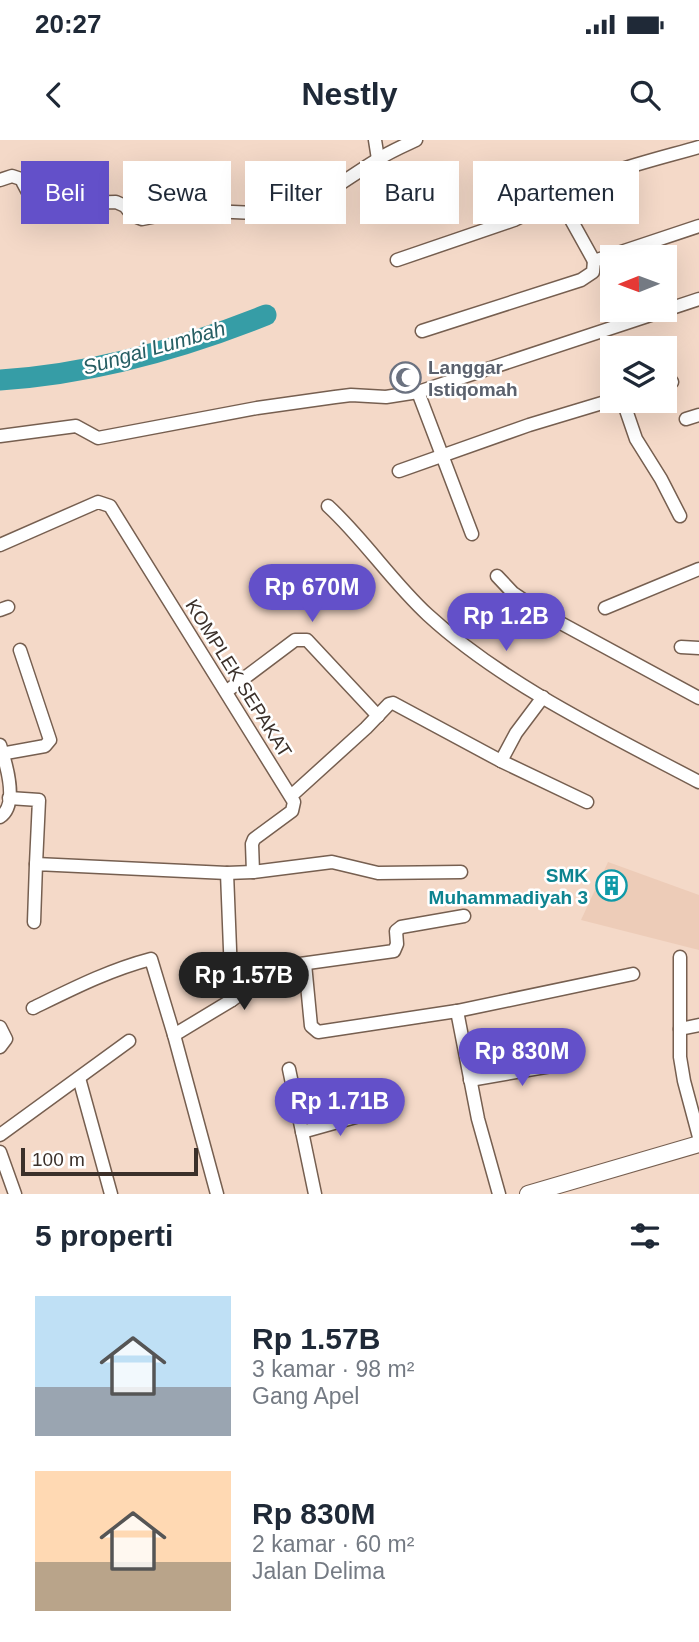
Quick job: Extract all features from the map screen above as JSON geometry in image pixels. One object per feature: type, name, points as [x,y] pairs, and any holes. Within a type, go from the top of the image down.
[{"type":"street","points":[[375,140],[377,159]]},
{"type":"street","points":[[0,180],[12,176],[21,179],[31,198],[38,204],[116,202],[125,206],[132,215],[142,219],[187,210],[277,214],[288,212],[331,190],[377,159],[416,140]]},
{"type":"street","points":[[639,166],[699,147]]},
{"type":"street","points":[[397,260],[502,224]]},
{"type":"street","points":[[422,331],[582,280],[593,272],[594,261],[573,224]]},
{"type":"street","points":[[594,261],[699,226]]},
{"type":"street","points":[[0,436],[76,426],[98,438],[257,408],[351,395],[386,397],[418,391],[699,299]]},
{"type":"street","points":[[418,391],[472,534]]},
{"type":"street","points":[[399,471],[529,425],[600,404]]},
{"type":"street","points":[[627,413],[636,439],[680,516]]},
{"type":"street","points":[[686,419],[699,415]]},
{"type":"street","name":"KOMPLEK SEPAKAT","points":[[0,545],[98,502],[110,506],[291,796]]},
{"type":"street","points":[[328,506],[428,615],[479,655],[543,697],[699,782]]},
{"type":"street","points":[[606,608],[699,569]]},
{"type":"street","points":[[497,576],[513,593],[544,614],[699,698]]},
{"type":"street","points":[[227,691],[295,640],[302,639],[307,640],[378,716]]},
{"type":"street","points":[[681,647],[699,648]]},
{"type":"street","points":[[0,817],[8,809],[10,785],[1,751],[45,746],[50,740],[50,732],[20,650]]},
{"type":"street","points":[[501,761],[516,733],[543,697]]},
{"type":"street","points":[[253,872],[254,839],[293,809],[291,796],[393,703],[501,761],[587,802]]},
{"type":"street","points":[[9,798],[39,800],[34,922]]},
{"type":"street","points":[[36,864],[228,873],[332,862],[378,873],[461,872]]},
{"type":"street","points":[[228,873],[232,1000]]},
{"type":"street","points":[[174,1035],[273,971],[394,951],[398,928],[464,916]]},
{"type":"street","points":[[680,957],[680,1029],[684,1081],[699,1137]]},
{"type":"street","points":[[33,1008],[94,978],[151,959],[217,1194]]},
{"type":"street","points":[[305,964],[311,1026],[314,1031],[457,1011],[632,974]]},
{"type":"street","points":[[457,1011],[470,1080],[499,1194]]},
{"type":"street","points":[[680,1029],[699,1025]]},
{"type":"street","points":[[0,1027],[6,1038],[0,1047]]},
{"type":"street","points":[[1,1132],[130,1041]]},
{"type":"street","points":[[470,1080],[569,1063]]},
{"type":"street","points":[[289,1069],[315,1194]]},
{"type":"street","points":[[79,1078],[111,1194]]},
{"type":"street","points":[[302,1132],[370,1113]]},
{"type":"street","points":[[528,1194],[699,1144]]},
{"type":"street","points":[[0,1152],[15,1194]]},
{"type":"shaded area","points":[[608,862],[699,895],[699,950],[581,920]]},
{"type":"waterway","name":"Sungai Lumbah","points":[[0,380],[68,372],[135,358],[201,339],[266,315]]},
{"type":"place","name":"Langgar Istiqomah","points":[[405,378]]},
{"type":"place","name":"SMK Muhammadiyah 3","points":[[611,886]]}]
